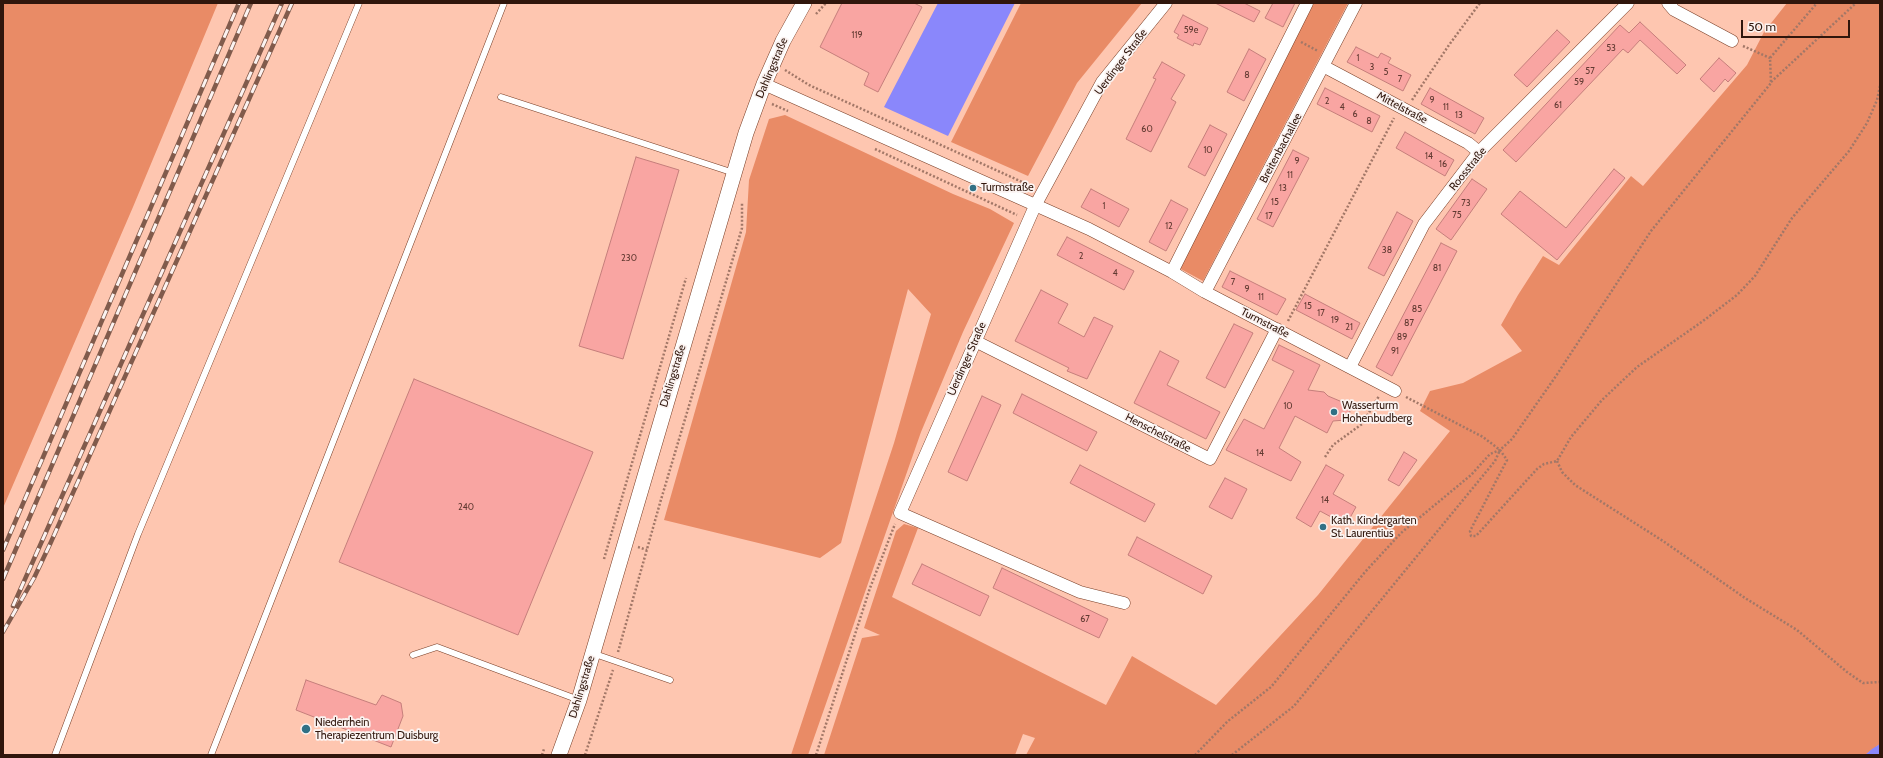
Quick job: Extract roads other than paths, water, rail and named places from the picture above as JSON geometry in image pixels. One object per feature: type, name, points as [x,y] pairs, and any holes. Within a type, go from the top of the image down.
[{"type":"street","name":"Dahlingstraße","points":[[559,755],[579,700],[734,173],[770,87],[783,41],[804,3]]},
{"type":"street","name":"Uerdinger Straße","points":[[1124,603],[1080,592],[900,513],[975,341],[1011,263],[1028,220],[1042,192],[1102,82],[1166,3]]},
{"type":"street","points":[[1172,272],[1307,3]]},
{"type":"street","name":"Breitenbachallee","points":[[1205,292],[1356,3]]},
{"type":"street","name":"Roosstraße","points":[[1350,367],[1424,224],[1479,152],[1628,3]]},
{"type":"street","points":[[1668,3],[1674,10],[1732,41]]},
{"type":"street","name":"Mittelstraße","points":[[1326,61],[1403,108],[1468,143],[1479,152]]},
{"type":"street","name":"Turmstraße","points":[[770,87],[1089,229],[1172,272],[1205,292],[1390,388]]},
{"type":"street","name":"Henschelstraße","points":[[975,341],[1210,459],[1279,331]]},
{"type":"lane","points":[[54,755],[138,534],[359,3]]},
{"type":"lane","points":[[211,755],[504,3]]},
{"type":"lane","points":[[501,97],[734,173]]},
{"type":"lane","points":[[413,655],[436,647],[579,700]]},
{"type":"lane","points":[[592,653],[670,680]]},
{"type":"railway","points":[[3,550],[239,3]]},
{"type":"railway","points":[[3,579],[251,3]]},
{"type":"railway","points":[[13,606],[282,3]]},
{"type":"railway","points":[[3,632],[34,578],[51,542],[292,3]]},
{"type":"place","name":"Turmstraße","points":[[973,188]]},
{"type":"place","name":"Wasserturm Hohenbudberg","points":[[1334,412]]},
{"type":"place","name":"Kath. Kindergarten St. Laurentius","points":[[1323,527]]},
{"type":"place","name":"Niederrhein Therapiezentrum Duisburg","points":[[306,729]]}]
